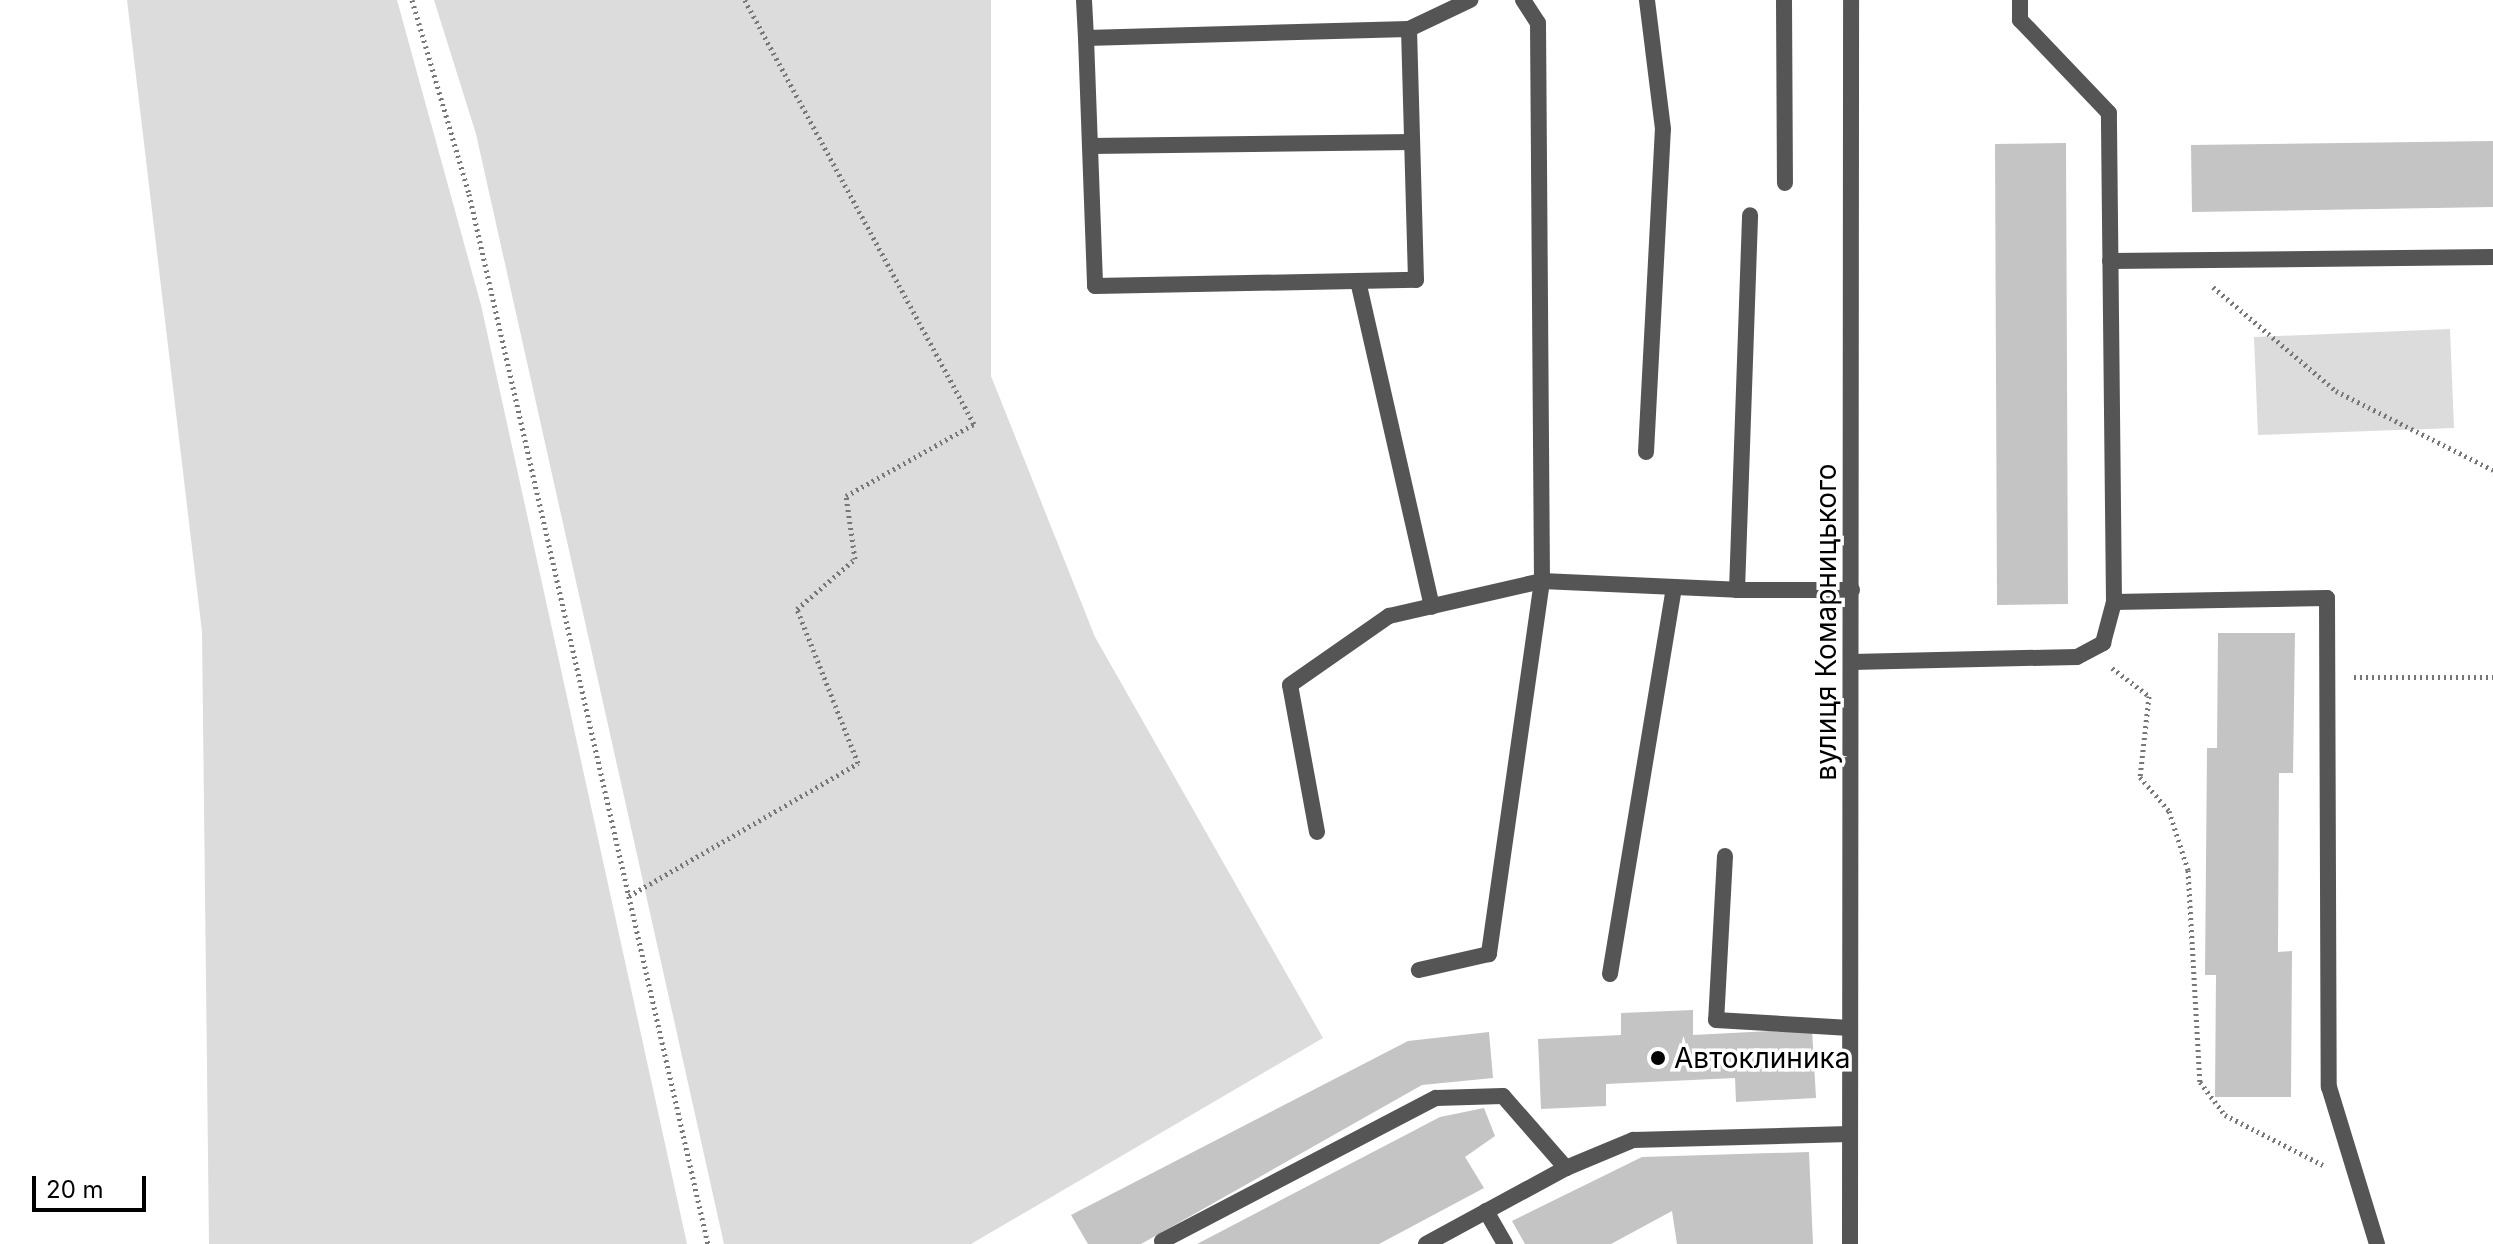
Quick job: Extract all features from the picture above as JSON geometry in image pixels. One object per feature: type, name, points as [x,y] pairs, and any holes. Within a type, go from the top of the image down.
[{"type":"street","points":[[1084,0],[1095,286],[1416,280],[1409,29]]},
{"type":"street","points":[[1086,38],[1409,29],[1470,0]]},
{"type":"street","points":[[1419,970],[1489,954],[1542,581],[1538,23],[1523,0]]},
{"type":"street","points":[[1646,452],[1663,129],[1647,0]]},
{"type":"street","points":[[1784,0],[1785,183]]},
{"type":"street","name":"вулиця Комарницького","points":[[1850,1244],[1851,0]]},
{"type":"street","points":[[1852,662],[2077,657],[2103,643],[2114,602],[2109,113],[2020,20],[2020,0]]},
{"type":"street","points":[[1090,146],[1412,142]]},
{"type":"street","points":[[1737,590],[1750,215]]},
{"type":"street","points":[[2110,261],[2493,257]]},
{"type":"street","points":[[1358,281],[1432,607]]},
{"type":"street","points":[[1317,832],[1290,685],[1389,616],[1542,581],[1737,590],[1852,590]]},
{"type":"street","points":[[1610,974],[1674,587]]},
{"type":"street","points":[[2114,602],[2327,598],[2329,1087],[2377,1244]]},
{"type":"street","points":[[1725,856],[1716,1020],[1850,1028]]},
{"type":"street","points":[[1162,1241],[1436,1098],[1503,1096],[1566,1168]]},
{"type":"street","points":[[1426,1244],[1566,1168],[1633,1140],[1849,1134]]},
{"type":"street","points":[[1486,1211],[1505,1244]]},
{"type":"path","points":[[412,0],[469,194],[708,1244]]},
{"type":"path","points":[[629,896],[858,763],[797,609],[855,559],[846,496],[974,424],[745,0]]},
{"type":"path","points":[[2182,260],[2336,391],[2493,470]]},
{"type":"path","points":[[2089,650],[2149,696],[2140,777],[2169,811],[2188,870],[2200,1082],[2225,1115],[2358,1182]]},
{"type":"path","points":[[2327,678],[2493,677]]},
{"type":"shaded area","points":[[127,0],[397,0],[481,305],[687,1244],[209,1244],[202,632]]},
{"type":"shaded area","points":[[434,0],[991,0],[991,376],[1095,637],[1323,1038],[971,1244],[724,1244],[476,134]]},
{"type":"shaded area","points":[[2450,329],[2454,428],[2258,435],[2254,337]]},
{"type":"building","points":[[2493,141],[2493,207],[2192,212],[2191,145]]},
{"type":"building","points":[[2066,143],[2068,604],[1997,605],[1995,144]]},
{"type":"building","points":[[2218,633],[2295,633],[2293,773],[2279,773],[2278,952],[2292,951],[2291,1097],[2215,1097],[2216,975],[2205,975],[2207,748],[2217,748]]},
{"type":"building","points":[[1693,1010],[1693,1035],[1812,1029],[1816,1098],[1736,1102],[1735,1078],[1606,1084],[1606,1106],[1541,1109],[1538,1039],[1621,1035],[1621,1013]]},
{"type":"building","points":[[1489,1032],[1493,1078],[1422,1085],[1141,1244],[1088,1244],[1071,1215],[1408,1041]]},
{"type":"building","points":[[1484,1108],[1495,1136],[1465,1157],[1484,1188],[1379,1244],[1197,1244],[1440,1117]]},
{"type":"building","points":[[1809,1152],[1813,1244],[1677,1244],[1672,1211],[1611,1244],[1525,1244],[1512,1221],[1642,1157]]},
{"type":"place","name":"Автоклиника","points":[[1658,1058]]}]
